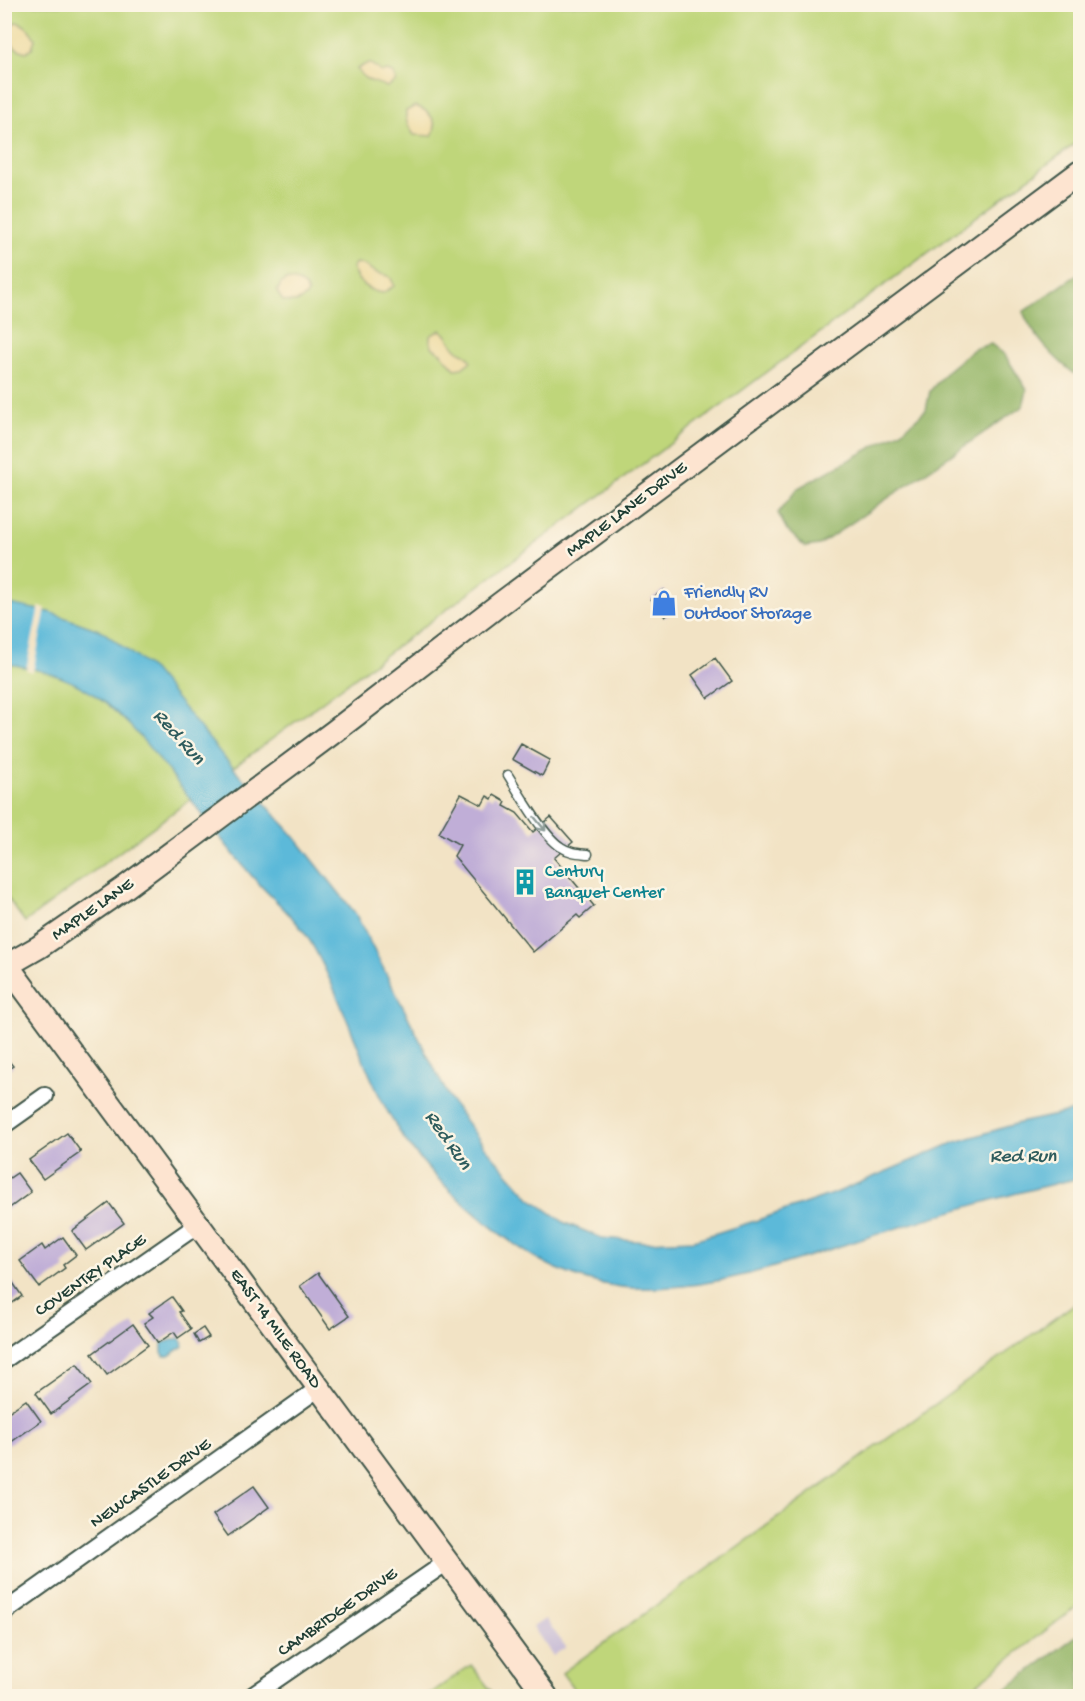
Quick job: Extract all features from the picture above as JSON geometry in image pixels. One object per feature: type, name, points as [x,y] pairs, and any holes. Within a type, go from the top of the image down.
[{"type":"street","name":"MAPLE LANE DRIVE","points":[[175,850],[500,604],[1080,172]]},
{"type":"street","name":"MAPLE LANE","points":[[6,965],[39,947],[175,850]]},
{"type":"street","name":"EAST 14 MILE ROAD","points":[[6,965],[546,1696]]},
{"type":"street","points":[[4,1125],[45,1096]]},
{"type":"street","name":"COVENTRY PLACE","points":[[4,1360],[199,1224]]},
{"type":"street","name":"NEWCASTLE DRIVE","points":[[4,1612],[319,1388]]},
{"type":"street","name":"CAMBRIDGE DRIVE","points":[[252,1696],[447,1562]]},
{"type":"lane","points":[[508,775],[527,808],[559,846],[573,853],[588,854]]},
{"type":"shaded area","points":[[545,1619],[566,1647],[553,1656],[533,1627]]},
{"type":"green space","points":[[4,5],[1080,5],[1080,140],[25,922],[4,893]]},
{"type":"green space","points":[[1080,273],[1080,378],[1047,349],[1023,312]]},
{"type":"green space","points":[[991,344],[1005,355],[1027,390],[1023,406],[819,545],[805,547],[787,530],[778,513],[798,488],[902,431],[926,410],[930,391],[947,371],[974,349]]},
{"type":"green space","points":[[1080,1300],[1080,1604],[961,1696],[579,1696],[562,1673]]},
{"type":"green space","points":[[1080,1633],[1080,1696],[997,1696]]},
{"type":"green space","points":[[471,1665],[495,1696],[427,1696]]},
{"type":"sand","points":[[15,22],[27,28],[35,39],[32,48],[26,52],[12,45],[7,35],[6,31]]},
{"type":"sand","points":[[371,64],[382,72],[393,73],[396,81],[387,87],[367,79],[357,69]]},
{"type":"sand","points":[[415,106],[425,110],[432,117],[435,126],[432,136],[414,135],[410,129],[406,111]]},
{"type":"sand","points":[[356,263],[389,276],[394,286],[383,293],[367,288],[354,273],[352,267]]},
{"type":"sand","points":[[286,280],[300,283],[308,293],[297,302],[283,301],[277,292],[281,283]]},
{"type":"sand","points":[[440,330],[458,351],[471,361],[462,368],[455,369],[440,352],[433,348],[430,336]]},
{"type":"water","name":"Red Run","points":[[4,603],[49,612],[102,631],[153,670],[223,756],[294,836],[355,913],[451,1101],[484,1146],[530,1198],[565,1223],[602,1238],[646,1242],[694,1240],[838,1192],[953,1143],[1019,1123],[1080,1110],[1080,1178],[969,1206],[784,1264],[708,1283],[656,1288],[617,1286],[579,1277],[555,1268],[513,1243],[469,1208],[448,1189],[412,1149],[386,1109],[326,970],[300,926],[236,858],[141,737],[105,703],[78,685],[51,674],[5,663]]},
{"type":"water","points":[[179,1338],[183,1346],[169,1356],[164,1356],[162,1343]]},
{"type":"pier","points":[[39,607],[46,608],[33,672],[26,670]]},
{"type":"building","name":"Friendly RV Outdoor Storage","points":[[664,590],[677,607],[665,617],[651,599]]},
{"type":"building","points":[[715,658],[732,681],[708,698],[692,675]]},
{"type":"building","points":[[521,744],[550,760],[542,776],[512,759]]},
{"type":"building","name":"Century Banquet Center","points":[[461,794],[482,805],[487,796],[492,799],[494,795],[506,802],[504,806],[517,813],[533,832],[551,817],[573,842],[554,858],[594,906],[580,918],[577,915],[533,952],[454,856],[460,845],[439,833]]},
{"type":"building","points":[[4,1055],[13,1066],[4,1072]]},
{"type":"building","points":[[67,1133],[81,1152],[43,1179],[29,1160]]},
{"type":"building","points":[[17,1173],[31,1192],[4,1212],[4,1182]]},
{"type":"building","points":[[109,1203],[124,1223],[86,1250],[72,1231]]},
{"type":"building","points":[[63,1237],[76,1255],[63,1265],[65,1268],[39,1287],[20,1261],[42,1245],[45,1250]]},
{"type":"building","points":[[318,1273],[349,1316],[330,1329],[300,1286]]},
{"type":"building","points":[[9,1277],[22,1296],[4,1309],[4,1279]]},
{"type":"building","points":[[172,1297],[191,1329],[178,1338],[174,1332],[158,1343],[144,1323],[153,1317],[149,1313]]},
{"type":"building","points":[[133,1324],[148,1345],[107,1375],[92,1354]]},
{"type":"building","points":[[203,1328],[209,1337],[199,1343],[194,1334]]},
{"type":"building","points":[[77,1364],[92,1384],[51,1414],[36,1393]]},
{"type":"building","points":[[26,1400],[41,1421],[4,1447],[4,1415]]},
{"type":"building","points":[[254,1486],[269,1507],[228,1536],[213,1515]]},
{"type":"place","name":"Friendly RV Outdoor Storage","points":[[664,603]]},
{"type":"place","name":"Century Banquet Center","points":[[525,882]]}]
